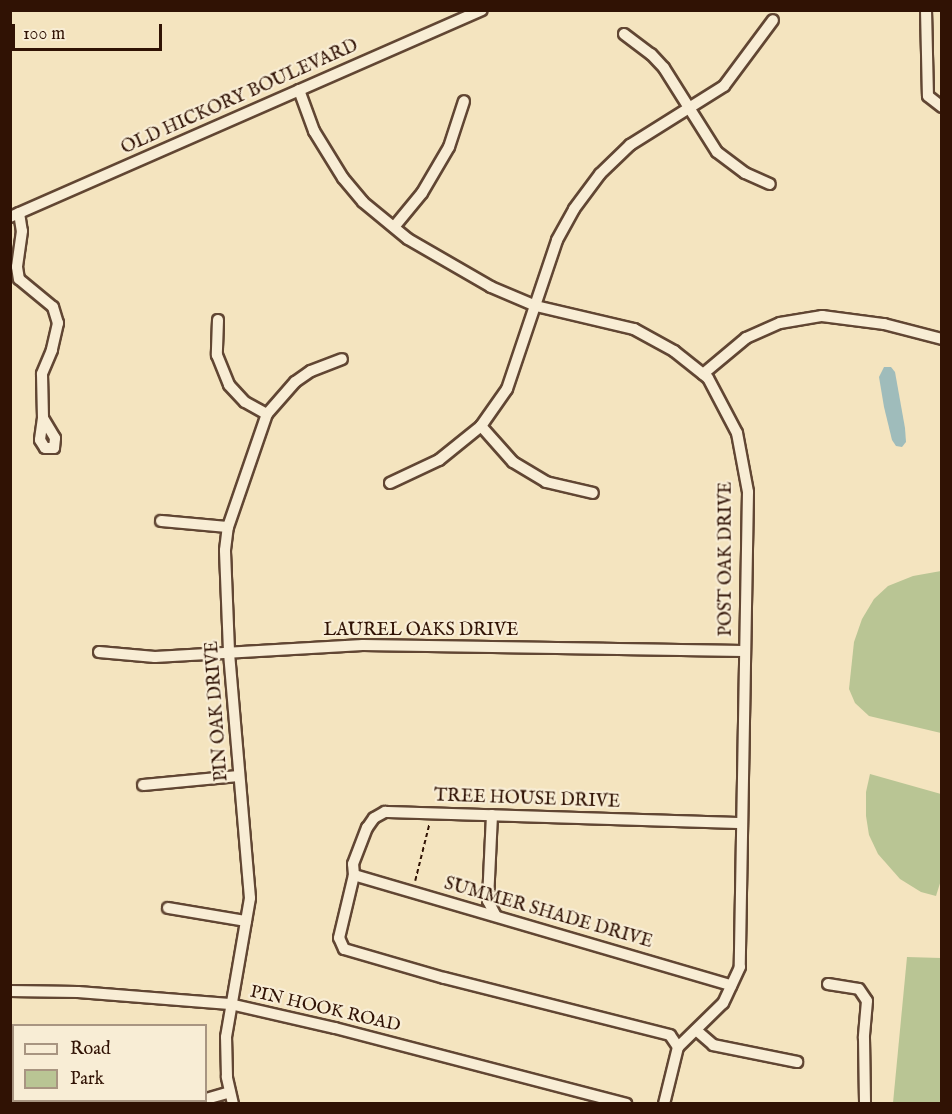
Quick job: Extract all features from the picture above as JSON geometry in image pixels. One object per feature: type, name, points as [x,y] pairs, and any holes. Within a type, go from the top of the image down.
[{"type":"street","name":"OLD HICKORY BOULEVARD","points":[[15,215],[482,10]]},
{"type":"street","points":[[926,10],[928,96],[942,107]]},
{"type":"street","points":[[390,483],[439,460],[481,426],[507,389],[556,240],[574,208],[590,187],[630,145],[724,86],[773,20]]},
{"type":"street","points":[[624,34],[651,54],[664,68],[717,152],[745,173],[770,184]]},
{"type":"street","name":"POST OAK DRIVE","points":[[299,90],[314,131],[327,156],[363,202],[408,239],[491,287],[536,306],[634,329],[674,351],[708,378],[737,433],[748,492],[743,651],[740,967],[723,1004],[678,1047]]},
{"type":"street","points":[[394,227],[422,193],[449,147],[464,101]]},
{"type":"street","points":[[15,215],[22,231],[17,267],[19,279],[53,307],[58,323],[52,350],[42,374],[42,418]]},
{"type":"street","points":[[703,374],[746,338],[780,323],[822,316],[884,324],[942,339]]},
{"type":"street","points":[[218,320],[218,355],[229,385],[245,402],[267,414]]},
{"type":"street","name":"PIN OAK DRIVE","points":[[232,1098],[225,1049],[230,1004],[250,898],[229,651],[225,550],[228,527],[267,414],[295,382],[312,371],[342,359]]},
{"type":"street","points":[[481,426],[513,462],[546,482],[592,493]]},
{"type":"street","points":[[161,521],[228,527]]},
{"type":"street","name":"LAUREL OAKS DRIVE","points":[[99,652],[155,657],[363,645],[743,651]]},
{"type":"street","points":[[143,785],[240,776]]},
{"type":"street","name":"TREE HOUSE DRIVE","points":[[678,1047],[670,1035],[444,978],[344,950],[339,938],[354,875],[353,864],[367,828],[374,818],[385,812],[741,822]]},
{"type":"street","points":[[492,815],[488,901],[496,916]]},
{"type":"street","name":"SUMMER SHADE DRIVE","points":[[354,875],[731,985]]},
{"type":"street","points":[[168,908],[246,921]]},
{"type":"street","points":[[828,984],[859,989],[867,1001],[864,1038],[865,1104]]},
{"type":"street","name":"PIN HOOK ROAD","points":[[10,992],[98,993],[230,1004],[355,1033],[626,1104]]},
{"type":"street","points":[[696,1030],[713,1045],[797,1062]]},
{"type":"street","points":[[664,1104],[678,1047]]},
{"type":"street","points":[[207,1099],[232,1098]]},
{"type":"path","points":[[415,881],[430,821]]},
{"type":"green space","points":[[941,571],[941,733],[869,716],[855,703],[849,689],[854,642],[862,619],[874,599],[888,586],[913,576]]},
{"type":"green space","points":[[870,774],[941,794],[941,880],[936,896],[921,892],[900,879],[878,854],[869,835],[866,816],[866,792]]},
{"type":"green space","points":[[907,957],[941,958],[941,1103],[893,1103]]},
{"type":"water","points":[[884,367],[891,367],[895,372],[905,428],[906,442],[902,447],[896,446],[892,440],[884,407],[879,377]]}]
